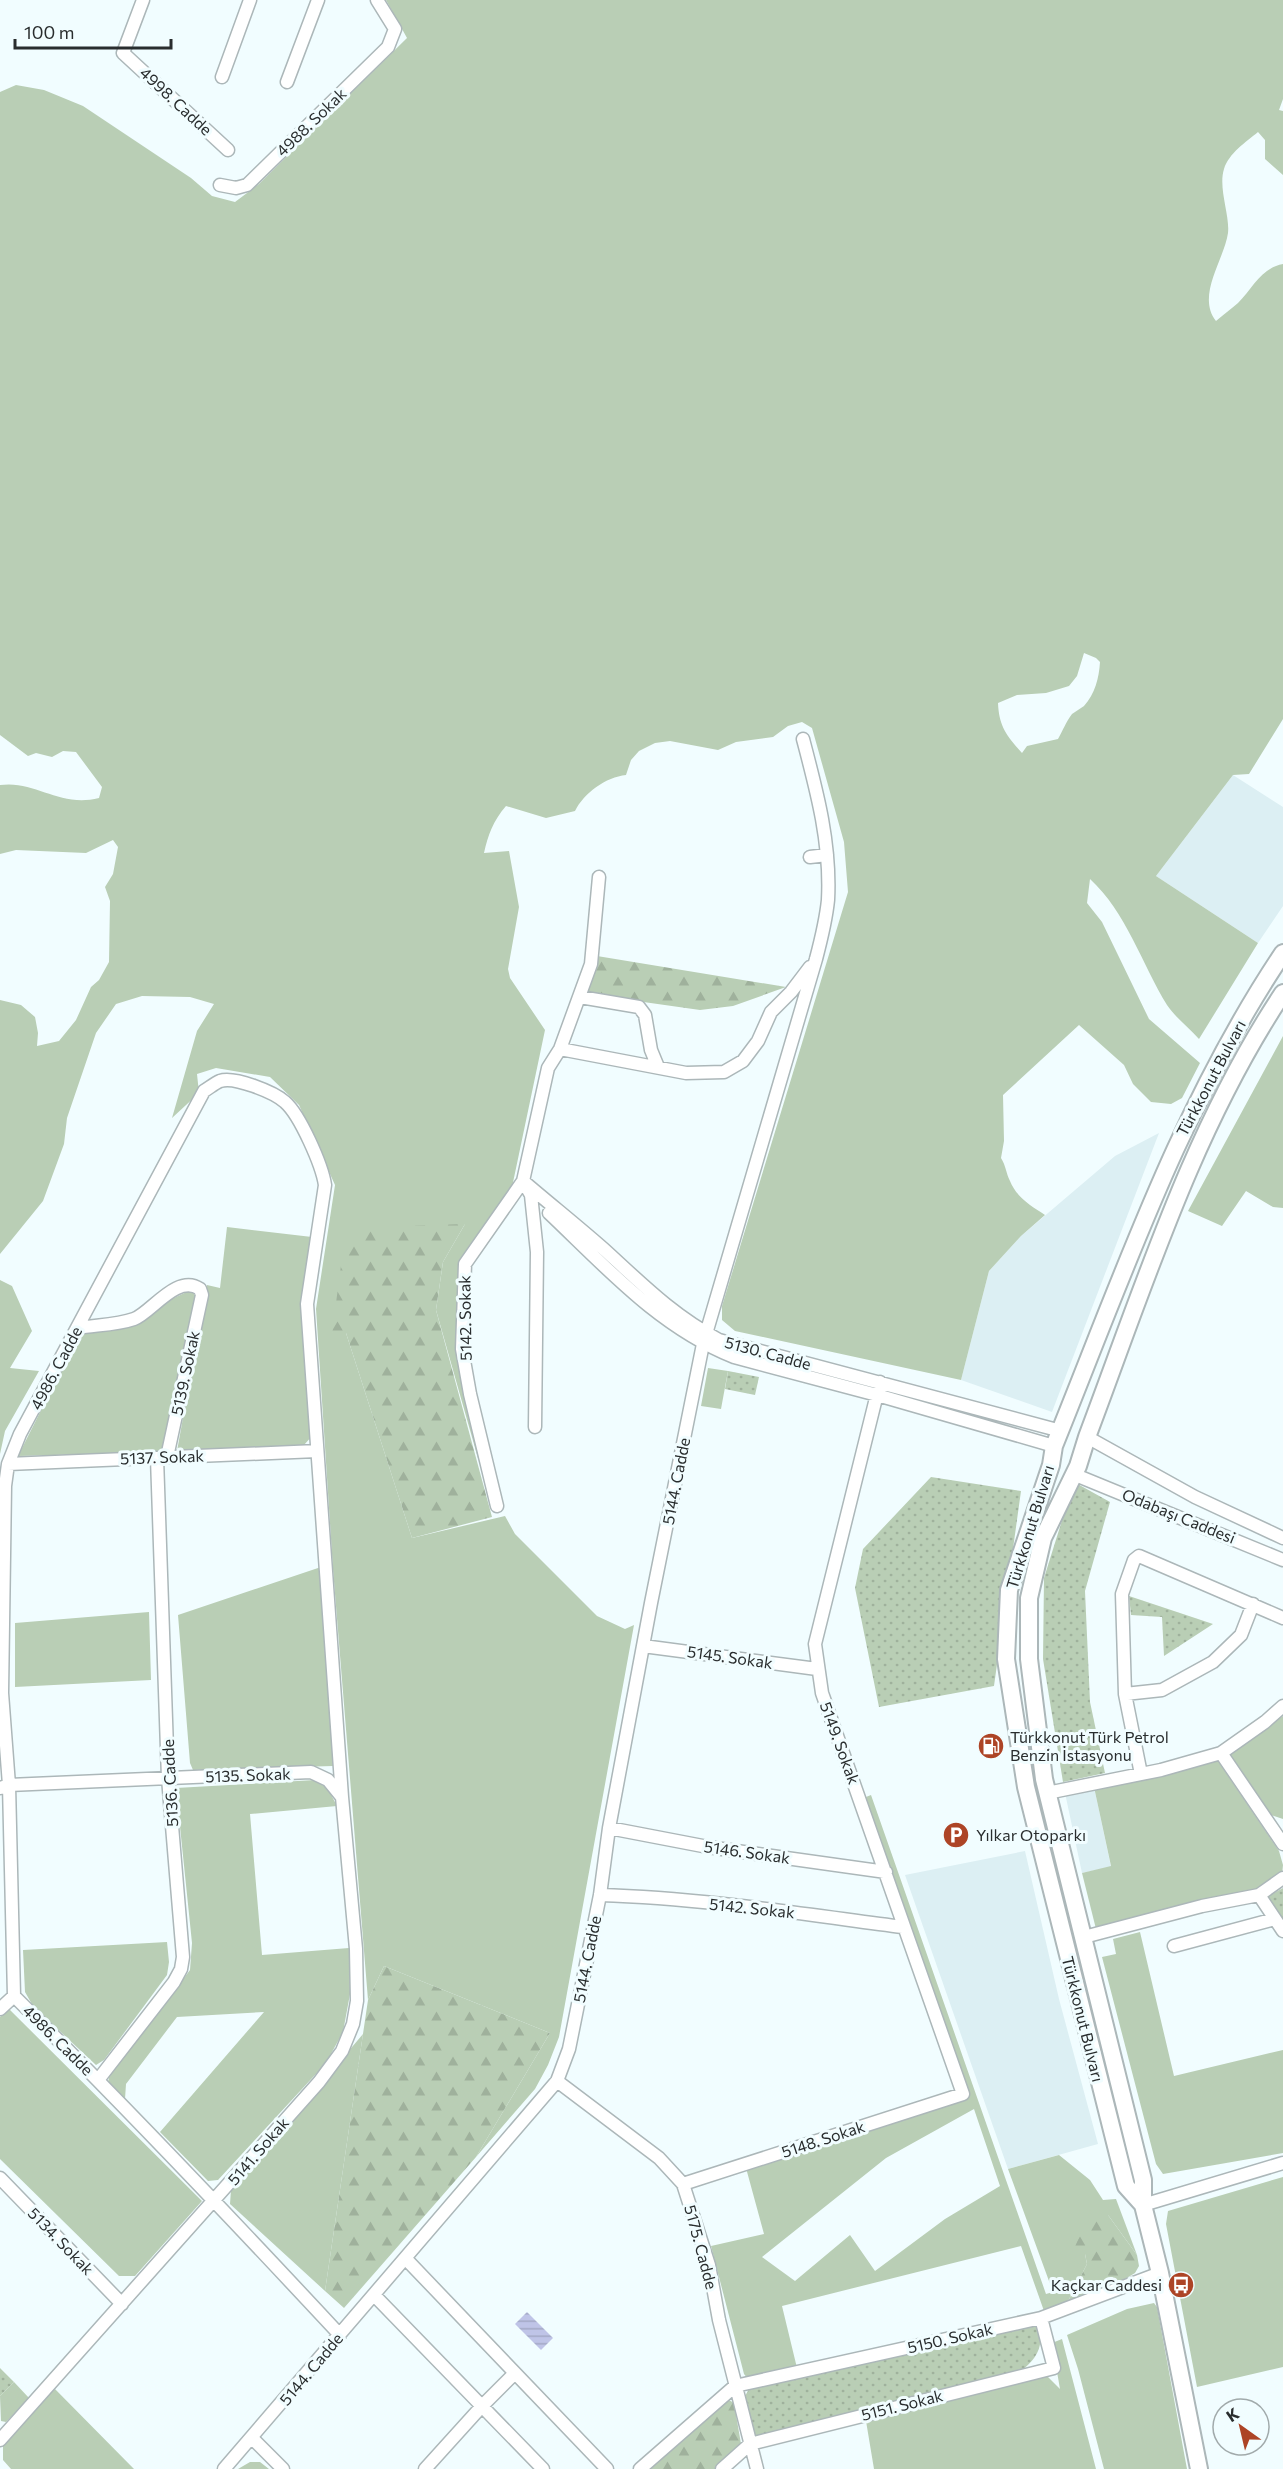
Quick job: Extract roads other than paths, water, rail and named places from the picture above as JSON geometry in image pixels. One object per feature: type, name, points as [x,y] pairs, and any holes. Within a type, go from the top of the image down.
[{"type":"street","name":"4998. Cadde","points":[[143,0],[123,53],[228,150]]},
{"type":"street","points":[[222,77],[250,0]]},
{"type":"street","points":[[287,82],[318,0]]},
{"type":"street","name":"4988. Sokak","points":[[220,186],[236,188],[247,185],[388,47],[393,39],[394,29],[378,0]]},
{"type":"street","name":"5144. Cadde","points":[[224,2469],[557,2081],[570,2049],[600,1894],[609,1828],[643,1646],[705,1339],[816,959],[828,899],[827,855],[821,809],[803,739]]},
{"type":"street","points":[[810,857],[827,855]]},
{"type":"street","points":[[535,1427],[537,1252],[531,1196],[523,1181],[548,1068],[560,1049],[591,964],[599,877]]},
{"type":"street","name":"Türkkonut Bulvarı","points":[[1143,2205],[1126,2186],[1059,1927],[1026,1787],[1006,1659],[1009,1590],[1051,1465],[1057,1438],[1168,1161],[1220,1056],[1283,954]]},
{"type":"street","points":[[560,1049],[686,1073],[724,1072],[743,1061],[758,1041],[771,1012],[791,992],[816,959]]},
{"type":"street","name":"Türkkonut Bulvarı","points":[[1199,2469],[1160,2273],[1143,2205],[1143,2180],[1047,1793],[1029,1659],[1029,1598],[1042,1538],[1082,1456],[1087,1437],[1189,1168],[1228,1085],[1283,993]]},
{"type":"street","points":[[580,998],[639,1007],[645,1015],[651,1050],[658,1067]]},
{"type":"street","name":"4986. Cadde","points":[[340,2335],[98,2080],[14,1996],[1,1666],[5,1486],[8,1464],[20,1434],[204,1091],[220,1081],[243,1082],[284,1101],[294,1112],[322,1169],[325,1185],[307,1304],[342,1797]]},
{"type":"street","name":"5130. Cadde","points":[[523,1181],[705,1339]]},
{"type":"street","name":"5142. Sokak","points":[[497,1506],[470,1394],[462,1349],[465,1264],[523,1181]]},
{"type":"street","name":"5130. Cadde","points":[[531,1196],[642,1301],[672,1325],[705,1339],[1057,1438]]},
{"type":"street","name":"5139. Sokak","points":[[78,1328],[136,1318],[170,1292],[194,1286],[200,1289],[202,1294],[162,1457]]},
{"type":"street","name":"5149. Sokak","points":[[879,1388],[815,1644],[817,1669],[822,1693],[963,2094]]},
{"type":"street","points":[[1057,1438],[1087,1437]]},
{"type":"street","name":"Odabaşı Caddesi","points":[[1087,1437],[1195,1497],[1283,1538]]},
{"type":"street","name":"5137. Sokak","points":[[8,1464],[317,1451]]},
{"type":"street","name":"5136. Cadde","points":[[98,2080],[174,1982],[181,1969],[183,1958],[168,1778],[162,1457]]},
{"type":"street","points":[[1051,1465],[1074,1474]]},
{"type":"street","name":"Odabaşı Caddesi","points":[[1074,1474],[1283,1560]]},
{"type":"street","points":[[1141,1774],[1125,1694],[1122,1594],[1134,1560],[1139,1556],[1283,1618]]},
{"type":"street","points":[[1125,1694],[1162,1690],[1213,1662],[1241,1635],[1253,1604]]},
{"type":"street","name":"5145. Sokak","points":[[643,1646],[817,1669]]},
{"type":"street","points":[[1047,1793],[1141,1774],[1221,1753],[1265,1722],[1283,1706]]},
{"type":"street","points":[[1221,1753],[1279,1828],[1283,1844]]},
{"type":"street","name":"5135. Sokak","points":[[4,1787],[311,1772],[328,1780],[342,1797]]},
{"type":"street","name":"5141. Sokak","points":[[0,2440],[319,2082],[342,2051],[353,2024],[357,2001],[356,1949],[342,1797]]},
{"type":"street","name":"5146. Sokak","points":[[609,1828],[708,1847],[886,1872]]},
{"type":"street","points":[[1083,1937],[1202,1906],[1259,1895],[1283,1878]]},
{"type":"street","name":"5142. Sokak","points":[[600,1894],[725,1904],[903,1927]]},
{"type":"street","points":[[1259,1895],[1283,1931]]},
{"type":"street","points":[[1174,1946],[1275,1918]]},
{"type":"street","points":[[0,2008],[14,1996]]},
{"type":"street","name":"5175. Cadde","points":[[557,2081],[659,2158],[683,2184],[709,2265],[719,2320],[757,2469]]},
{"type":"street","name":"5148. Sokak","points":[[683,2184],[963,2094]]},
{"type":"street","points":[[1143,2205],[1283,2163]]},
{"type":"street","name":"5134. Sokak","points":[[0,2178],[122,2304]]},
{"type":"street","points":[[406,2259],[607,2469]]},
{"type":"street","name":"5150. Sokak","points":[[735,2386],[1041,2318],[1160,2273]]},
{"type":"street","points":[[374,2295],[543,2469]]},
{"type":"street","name":"5151. Sokak","points":[[750,2444],[1054,2368],[1041,2318]]},
{"type":"street","points":[[425,2469],[515,2373]]},
{"type":"street","points":[[640,2469],[735,2386]]},
{"type":"street","points":[[252,2438],[283,2469]]},
{"type":"street","points":[[722,2469],[750,2444]]},
{"type":"water","points":[[527,2312],[553,2338],[541,2350],[515,2324]]},
{"type":"place","name":"Türkkonut Türk Petrol Benzin İstasyonu","points":[[991,1746]]},
{"type":"place","name":"Yılkar Otoparkı","points":[[956,1835]]},
{"type":"place","name":"Kaçkar Caddesi","points":[[1181,2285]]}]
